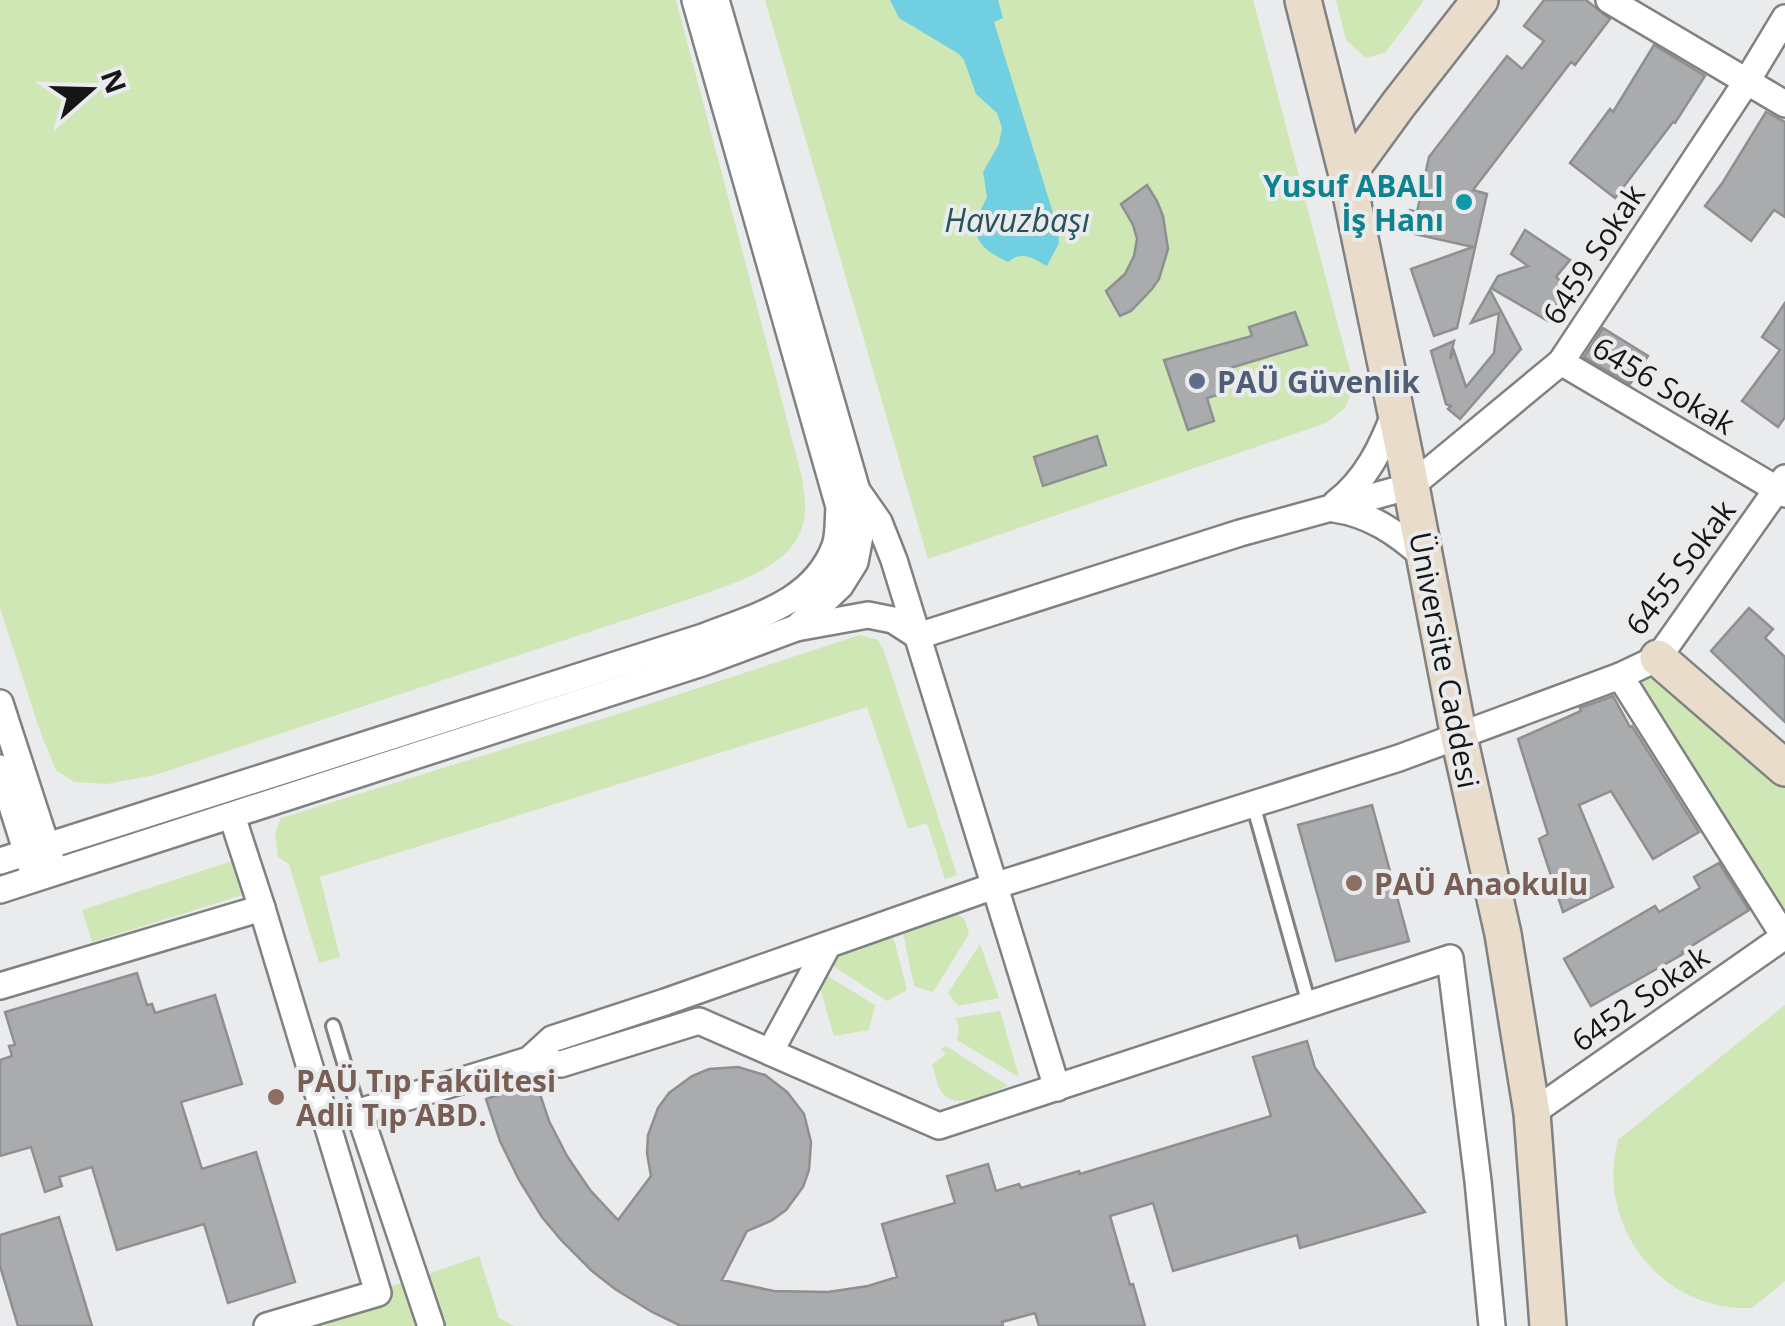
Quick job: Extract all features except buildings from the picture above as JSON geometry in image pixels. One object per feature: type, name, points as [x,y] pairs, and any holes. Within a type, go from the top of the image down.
[{"type":"main road","name":"Üniversite Caddesi","points":[[1303,0],[1348,176],[1459,737],[1503,934],[1532,1113],[1548,1326]]},
{"type":"main road","points":[[1348,176],[1480,0]]},
{"type":"main road","points":[[1658,658],[1785,768]]},
{"type":"street","points":[[0,862],[703,637],[789,603],[819,577],[836,544],[839,507],[696,0]]},
{"type":"street","points":[[716,0],[857,492],[860,536],[855,562],[840,586],[796,628]]},
{"type":"street","points":[[1610,0],[1785,104]]},
{"type":"street","name":"6459 Sokak","points":[[1411,486],[1561,362],[1785,18]]},
{"type":"street","name":"6456 Sokak","points":[[1561,362],[1783,488]]},
{"type":"street","points":[[1329,509],[1361,480],[1395,412]]},
{"type":"street","points":[[918,636],[1240,533],[1411,486]]},
{"type":"street","name":"6455 Sokak","points":[[529,1060],[552,1039],[994,886],[1399,758],[1620,676],[1658,658],[1783,488]]},
{"type":"street","points":[[857,490],[879,522],[918,636],[1057,1088]]},
{"type":"street","points":[[1329,509],[1372,520],[1423,556]]},
{"type":"street","points":[[0,890],[702,664],[796,628],[868,615],[893,620],[918,636]]},
{"type":"street","points":[[1620,676],[1785,936]]},
{"type":"street","points":[[0,703],[44,876]]},
{"type":"street","points":[[0,768],[37,850]]},
{"type":"street","points":[[232,816],[378,1293],[266,1326]]},
{"type":"street","points":[[0,986],[262,908]]},
{"type":"street","name":"6452 Sokak","points":[[1532,1113],[1785,936]]},
{"type":"street","points":[[770,1052],[828,944]]},
{"type":"street","points":[[430,1326],[359,1112],[529,1060],[561,1064],[699,1021],[939,1126],[1450,958],[1492,1326]]},
{"type":"lane","points":[[1253,804],[1310,1004]]},
{"type":"lane","points":[[333,1026],[359,1112]]},
{"type":"green space","points":[[0,0],[676,0],[802,477],[805,510],[802,529],[793,545],[764,569],[727,586],[155,775],[107,784],[74,782],[56,770],[0,608]]},
{"type":"green space","points":[[765,0],[1253,0],[1354,386],[1345,408],[1326,423],[928,559]]},
{"type":"green space","points":[[1336,0],[1424,0],[1386,52],[1366,58],[1346,40]]},
{"type":"green space","points":[[860,635],[878,640],[884,651],[957,875],[945,879],[927,823],[908,829],[867,707],[320,877],[340,957],[319,963],[289,864],[278,857],[275,834],[281,818]]},
{"type":"green space","points":[[1658,658],[1785,768],[1785,936],[1620,676]]},
{"type":"green space","points":[[232,861],[243,895],[92,942],[82,910]]},
{"type":"green space","points":[[952,913],[964,918],[969,934],[933,992],[914,986],[903,932]]},
{"type":"green space","points":[[893,936],[907,990],[887,1001],[830,964],[836,956]]},
{"type":"green space","points":[[980,944],[999,998],[958,1006],[948,993]]},
{"type":"green space","points":[[821,972],[875,1005],[869,1030],[834,1036],[819,984]]},
{"type":"green space","points":[[1785,1005],[1785,1281],[1752,1308],[1719,1305],[1690,1296],[1664,1279],[1643,1258],[1627,1232],[1617,1203],[1613,1172],[1618,1140]]},
{"type":"green space","points":[[1000,1011],[1019,1077],[957,1040],[956,1018]]},
{"type":"green space","points":[[946,1046],[1008,1086],[962,1101],[946,1096],[932,1065],[946,1054],[941,1049]]},
{"type":"green space","points":[[479,1256],[499,1318],[515,1326],[267,1326],[414,1279]]},
{"type":"water","name":"Havuzbaşı","points":[[890,0],[998,0],[1003,18],[994,22],[1058,229],[1059,243],[1047,266],[1023,256],[1008,262],[979,240],[973,226],[987,197],[983,172],[999,144],[1002,128],[997,113],[976,94],[959,54],[899,18]]},
{"type":"place","name":"Yusuf ABALI İş Hanı","points":[[1464,202]]},
{"type":"place","name":"PAÜ Güvenlik","points":[[1197,381]]},
{"type":"place","name":"PAÜ Anaokulu","points":[[1354,883]]},
{"type":"place","name":"PAÜ Tıp Fakültesi Adli Tıp ABD.","points":[[276,1097]]}]
